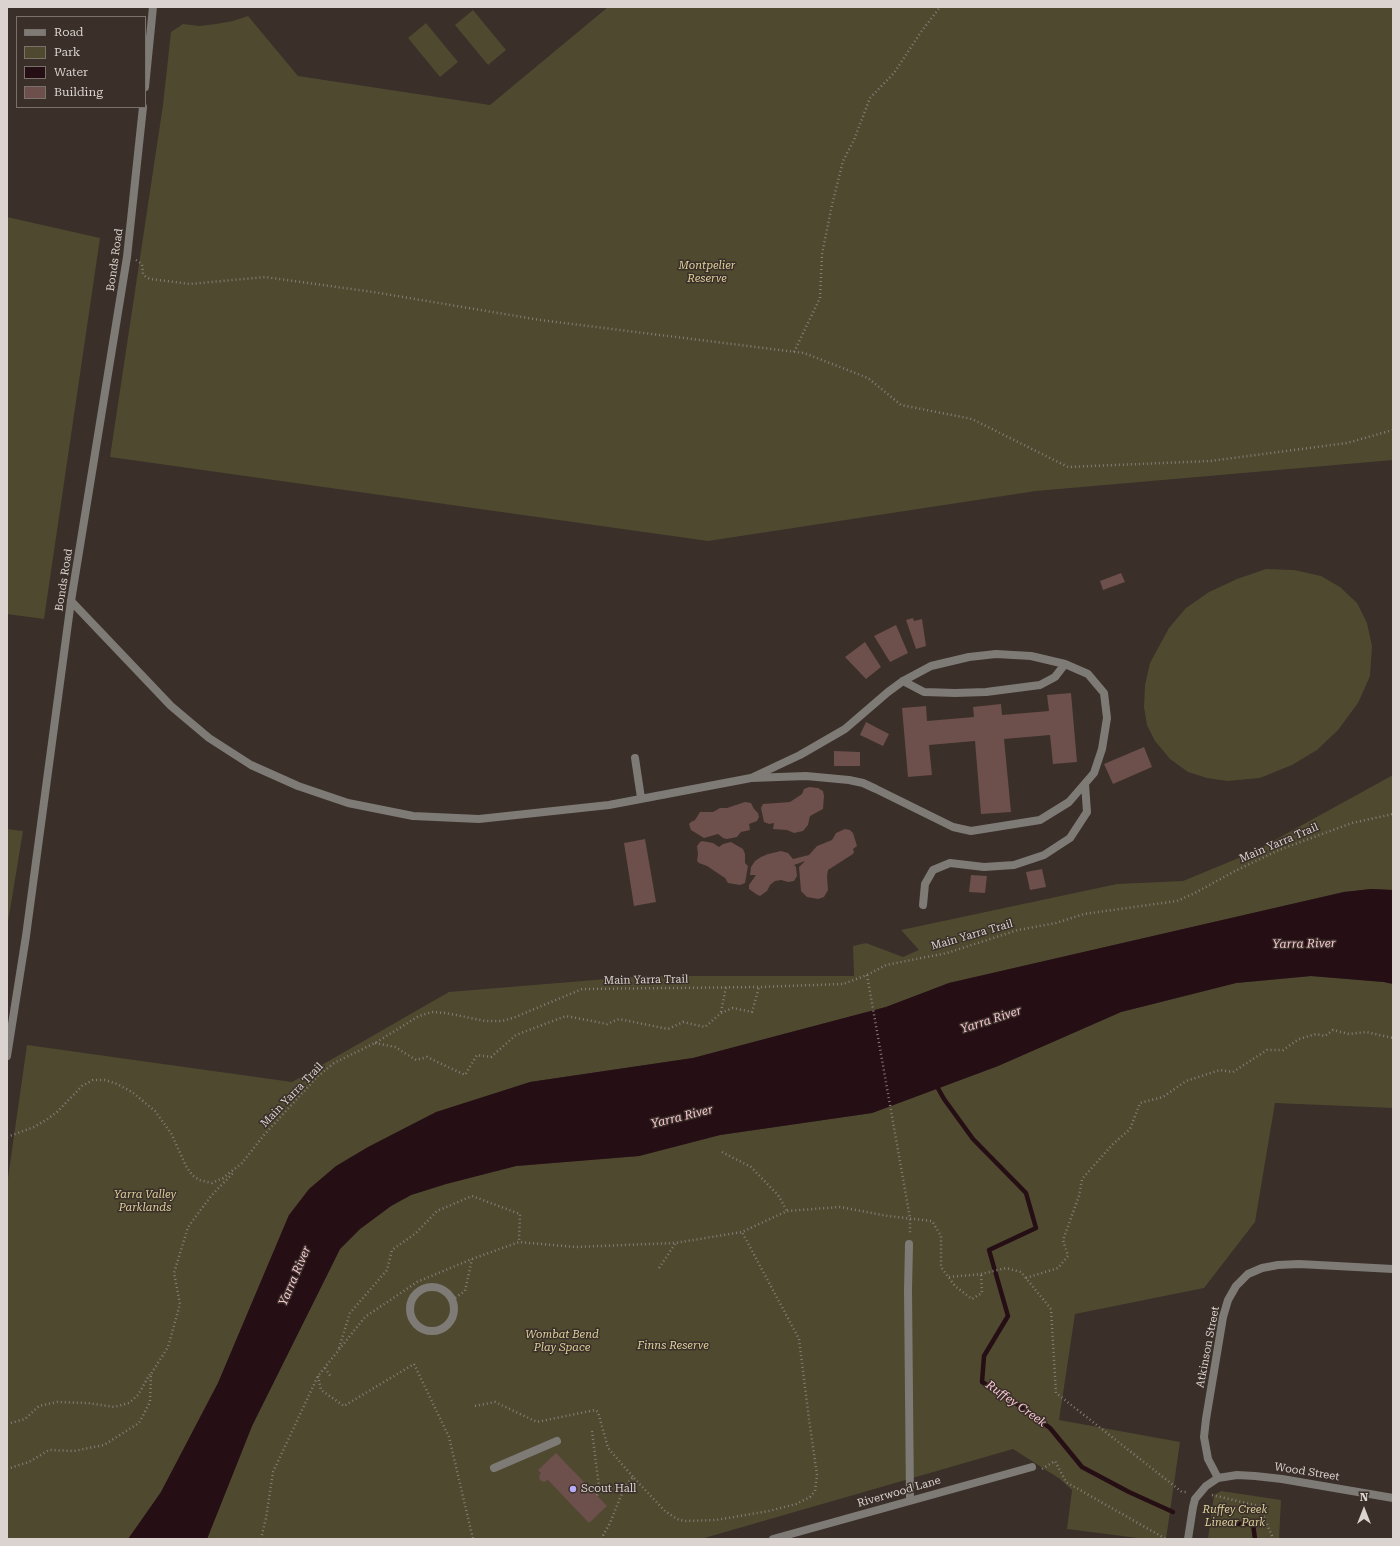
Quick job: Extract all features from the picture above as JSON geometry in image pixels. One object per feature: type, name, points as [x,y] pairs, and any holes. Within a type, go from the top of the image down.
[{"type":"street","points":[[146,79],[154,7]]},
{"type":"street","name":"Bonds Road","points":[[7,1056],[26,936],[71,601],[127,257],[143,108]]},
{"type":"street","points":[[71,601],[171,706],[210,738],[250,765],[298,786],[348,803],[413,816],[479,819],[609,805],[751,778],[806,776],[849,780],[876,789],[953,827],[971,831],[1040,820],[1069,802],[1094,773],[1102,749],[1107,718],[1104,693],[1088,674],[1065,664],[1031,656],[983,655],[968,657],[931,666],[903,681],[888,692],[846,729],[800,755],[751,778]]},
{"type":"street","points":[[903,681],[924,692],[955,693],[1013,689],[1040,685],[1055,677],[1065,664]]},
{"type":"street","points":[[635,758],[641,798]]},
{"type":"street","points":[[923,905],[925,884],[933,870],[950,863],[984,866],[1014,865],[1044,855],[1070,838],[1087,812],[1085,784]]},
{"type":"street","points":[[909,1244],[908,1298],[910,1500]]},
{"type":"street","name":"Atkinson Street","points":[[1218,1478],[1208,1459],[1205,1447],[1205,1425],[1223,1318],[1228,1300],[1236,1286],[1248,1274],[1262,1268],[1278,1264],[1393,1269]]},
{"type":"street","points":[[435,1287],[440,1288],[445,1291],[452,1300],[454,1311],[453,1316],[450,1322],[441,1329],[424,1329],[419,1326],[412,1317],[412,1301],[415,1296],[424,1289],[435,1287]]},
{"type":"street","points":[[494,1468],[557,1441]]},
{"type":"street","name":"Riverwood Lane","points":[[773,1539],[1032,1467]]},
{"type":"street","name":"Wood Street","points":[[1218,1478],[1237,1475],[1256,1476],[1297,1481],[1393,1498]]},
{"type":"street","points":[[1188,1539],[1193,1507],[1198,1493],[1218,1478]]},
{"type":"path","points":[[794,352],[820,298],[822,254],[843,161],[854,140],[870,98],[894,73],[921,32],[940,7]]},
{"type":"path","points":[[127,257],[140,262],[142,264],[143,274],[150,279],[190,284],[265,277],[373,292],[540,320],[804,353],[868,378],[901,405],[972,419],[1068,467],[1210,461],[1347,443],[1393,430]]},
{"type":"path","name":"Main Yarra Trail","points":[[7,1137],[34,1127],[46,1120],[57,1112],[82,1086],[93,1080],[105,1080],[117,1084],[132,1092],[155,1111],[171,1133],[186,1166],[192,1174],[199,1180],[212,1183],[223,1178],[242,1163],[264,1135],[317,1077],[334,1063],[374,1043],[419,1016],[432,1012],[446,1013],[485,1021],[502,1020],[513,1018],[582,989],[726,988],[843,984],[867,975],[886,964],[947,953],[1018,930],[1056,923],[1084,914],[1176,900],[1194,893],[1279,850],[1352,823],[1393,814]]},
{"type":"path","points":[[867,975],[910,1218],[909,1244]]},
{"type":"path","points":[[374,1043],[395,1048],[416,1060],[427,1057],[465,1075],[477,1054],[491,1057],[516,1035],[566,1016],[608,1024],[619,1019],[668,1029],[683,1022],[705,1027],[721,1013],[733,1008],[752,1012],[759,987]]},
{"type":"path","points":[[721,1013],[726,988]]},
{"type":"path","points":[[1026,1278],[1058,1268],[1068,1256],[1063,1240],[1079,1196],[1082,1179],[1113,1144],[1130,1129],[1140,1103],[1163,1097],[1186,1082],[1220,1070],[1233,1072],[1267,1050],[1283,1050],[1299,1039],[1316,1034],[1325,1036],[1333,1030],[1349,1034],[1366,1032],[1393,1038]]},
{"type":"path","points":[[722,1152],[751,1167],[778,1195],[787,1211]]},
{"type":"path","points":[[7,1424],[26,1419],[39,1406],[57,1402],[88,1403],[114,1407],[129,1403],[138,1395],[168,1348],[180,1304],[174,1273],[188,1227],[211,1196],[242,1163]]},
{"type":"path","points":[[338,1351],[350,1313],[388,1270],[392,1250],[416,1233],[437,1211],[472,1196],[520,1214],[519,1242]]},
{"type":"path","points":[[261,1539],[266,1518],[273,1472],[318,1376],[365,1316],[416,1282],[472,1259],[519,1242],[575,1247],[675,1243],[742,1232],[787,1211],[840,1207],[888,1216],[932,1221],[941,1236],[941,1267],[955,1286],[972,1299],[982,1293],[981,1274]]},
{"type":"path","points":[[475,1406],[495,1402],[537,1422],[594,1410],[598,1412],[608,1448],[665,1511],[677,1519],[684,1521],[716,1520],[769,1511],[796,1504],[810,1497],[815,1491],[817,1475],[808,1419],[799,1339],[742,1232]]},
{"type":"path","points":[[659,1268],[675,1243]]},
{"type":"path","points":[[452,1300],[465,1290],[472,1259]]},
{"type":"path","points":[[948,1278],[981,1274],[1006,1268],[1021,1272],[1051,1309],[1056,1393],[1182,1492],[1227,1498],[1259,1506],[1272,1539]]},
{"type":"path","points":[[318,1376],[321,1390],[344,1406],[414,1364],[449,1437],[473,1539]]},
{"type":"path","points":[[326,1367],[331,1376]]},
{"type":"path","points":[[7,1469],[29,1462],[50,1450],[74,1451],[104,1444],[139,1423],[150,1402],[151,1374]]},
{"type":"path","points":[[592,1431],[599,1487],[597,1496]]},
{"type":"path","points":[[1055,1461],[1066,1482],[1166,1539]]},
{"type":"path","points":[[601,1539],[610,1523],[625,1486],[633,1477]]},
{"type":"green space","name":"Montpelier Reserve","points":[[608,7],[1393,7],[1393,460],[1036,491],[708,541],[110,457],[163,105],[171,32],[183,24],[199,26],[216,24],[233,21],[248,16],[298,76],[490,105]]},
{"type":"green space","points":[[473,10],[506,50],[488,65],[455,25]]},
{"type":"green space","points":[[426,23],[458,62],[440,77],[408,38]]},
{"type":"green space","points":[[7,217],[100,238],[44,619],[7,614]]},
{"type":"green space","points":[[1266,569],[1294,570],[1321,576],[1340,587],[1357,603],[1367,623],[1372,646],[1370,676],[1358,703],[1338,730],[1317,750],[1292,765],[1260,778],[1227,781],[1207,778],[1188,772],[1170,759],[1155,741],[1147,725],[1144,707],[1145,685],[1150,663],[1169,628],[1186,608],[1209,592],[1237,579]]},
{"type":"green space","name":"Yarra Valley Parklands","points":[[1393,775],[1393,890],[1371,889],[1344,892],[949,983],[886,1007],[693,1058],[530,1082],[289,1215],[218,1383],[161,1492],[128,1539],[7,1539],[7,1185],[27,1045],[292,1082],[449,992],[643,976],[854,976],[853,946],[866,943],[903,957],[919,950],[901,930],[1117,884],[1183,881],[1253,852]]},
{"type":"green space","points":[[7,829],[23,831],[7,928]]},
{"type":"green space","name":"Finns Reserve","points":[[1311,976],[1393,984],[1393,1108],[1275,1103],[1255,1222],[1204,1288],[1075,1314],[1059,1420],[1180,1442],[1166,1539],[1146,1539],[1067,1529],[1072,1490],[1060,1479],[1013,1449],[701,1539],[207,1539],[252,1426],[340,1249],[360,1229],[391,1206],[411,1195],[446,1184],[516,1166],[639,1156],[720,1135],[872,1113],[998,1066],[1121,1012],[1236,983]]},
{"type":"green space","name":"Ruffey Creek Linear Park","points":[[1221,1491],[1281,1500],[1279,1539],[1208,1539],[1214,1495]]},
{"type":"water","name":"Yarra River","points":[[1371,889],[1393,890],[1393,984],[1311,976],[1236,983],[1121,1012],[998,1066],[872,1113],[720,1135],[639,1156],[516,1166],[446,1184],[411,1195],[391,1206],[360,1229],[340,1249],[252,1426],[207,1539],[128,1539],[161,1492],[218,1383],[289,1215],[309,1189],[336,1166],[368,1147],[436,1112],[530,1082],[693,1058],[886,1007],[949,983],[1344,892]]},
{"type":"building","points":[[1121,573],[1125,582],[1103,590],[1100,581]]},
{"type":"building","points":[[913,618],[914,621],[922,619],[926,646],[916,649],[906,620]]},
{"type":"building","points":[[896,625],[908,653],[890,662],[874,636]]},
{"type":"building","points":[[865,642],[881,667],[866,679],[845,657]]},
{"type":"building","points":[[1071,693],[1077,762],[1053,764],[1050,735],[1004,739],[1011,812],[981,814],[975,741],[929,745],[932,775],[908,777],[902,708],[926,706],[927,721],[974,717],[973,707],[1001,704],[1002,715],[1049,711],[1047,695]]},
{"type":"building","points":[[866,722],[889,734],[883,746],[860,735]]},
{"type":"building","points":[[1144,747],[1152,767],[1113,784],[1104,764]]},
{"type":"building","points":[[834,751],[860,752],[860,766],[834,766]]},
{"type":"building","points":[[809,787],[818,788],[823,791],[823,809],[810,816],[808,825],[803,831],[794,833],[787,830],[773,829],[774,823],[769,824],[764,822],[761,808],[763,804],[790,802],[802,794],[804,789]]},
{"type":"building","points":[[745,802],[751,803],[759,817],[757,821],[749,824],[750,830],[741,832],[737,837],[727,839],[718,834],[704,838],[691,830],[689,824],[695,820],[700,812],[713,812],[720,808],[727,808]]},
{"type":"building","points":[[845,829],[850,830],[853,833],[857,846],[853,849],[853,854],[828,870],[828,890],[824,897],[818,899],[807,897],[801,891],[799,867],[805,861],[794,865],[796,867],[797,876],[794,881],[775,881],[770,885],[767,891],[760,896],[749,889],[749,885],[756,875],[750,875],[751,867],[755,861],[761,857],[781,851],[788,853],[793,859],[809,855],[817,846],[832,840],[836,833]]},
{"type":"building","points":[[645,839],[656,902],[634,906],[624,843]]},
{"type":"building","points":[[702,841],[713,843],[719,847],[723,844],[731,842],[743,849],[745,854],[745,863],[748,866],[745,883],[740,885],[728,883],[725,878],[707,866],[699,863],[697,861],[697,846]]},
{"type":"building","points":[[1042,869],[1046,887],[1030,890],[1026,872]]},
{"type":"building","points":[[971,875],[987,876],[985,893],[969,892]]},
{"type":"building","name":"Scout Hall","points":[[556,1453],[607,1506],[589,1523],[548,1480],[544,1482],[540,1480],[539,1476],[541,1473],[538,1470]]},
{"type":"waterway","name":"Ruffey Creek","points":[[935,1083],[944,1099],[973,1139],[1026,1193],[1036,1228],[989,1250],[1008,1316],[984,1356],[982,1382],[1010,1399],[1050,1428],[1082,1467],[1129,1492],[1173,1512]]},
{"type":"waterway","name":"Ruffey Creek","points":[[1220,1524],[1253,1524],[1255,1539]]},
{"type":"place","name":"Scout Hall","points":[[573,1489]]},
{"type":"park label","name":"Wombat Bend Play Space","points":[[562,1341]]}]
